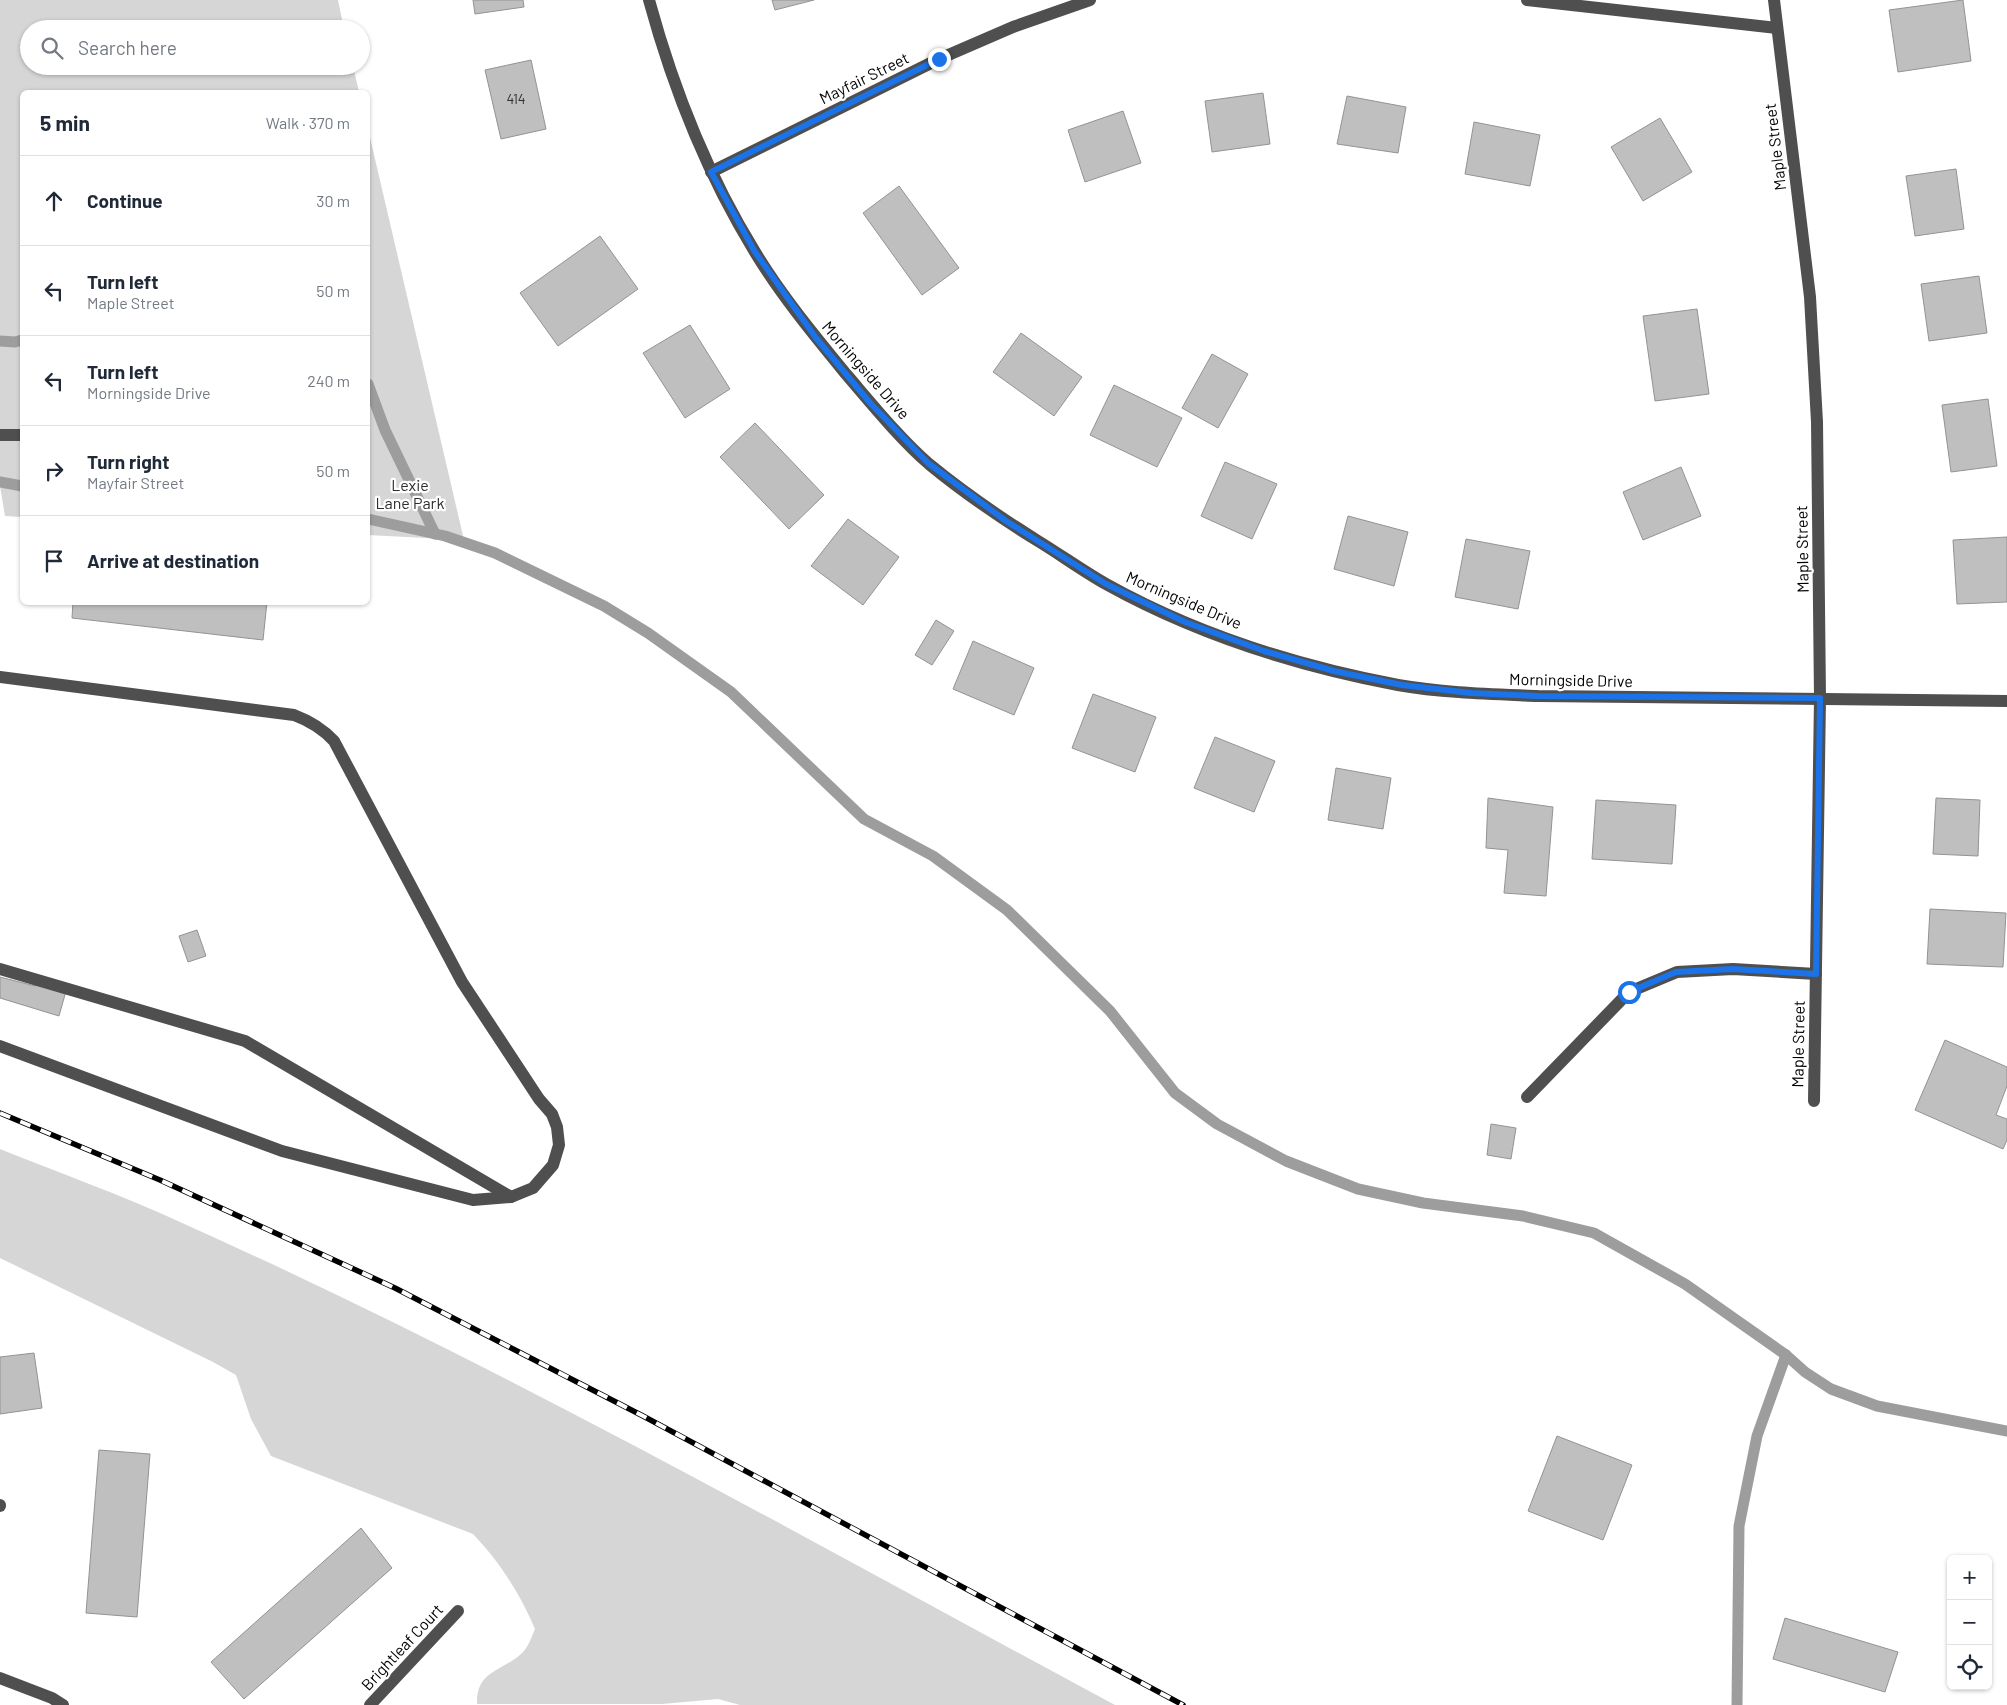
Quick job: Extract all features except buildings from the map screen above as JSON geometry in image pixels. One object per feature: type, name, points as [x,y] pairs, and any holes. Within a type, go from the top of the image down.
[{"type":"street","name":"Morningside Drive","points":[[649,0],[663,52],[711,172],[755,252],[816,338],[871,404],[928,463],[1006,521],[1106,584],[1185,622],[1264,651],[1334,671],[1411,686],[1471,693],[1538,696],[2007,700]]},
{"type":"street","name":"Mayfair Street","points":[[711,172],[939,59],[1012,27],[1090,0]]},
{"type":"street","points":[[1527,0],[1777,28]]},
{"type":"street","name":"Maple Street","points":[[1774,0],[1810,297],[1816,422],[1820,698],[1814,1100]]},
{"type":"street","points":[[0,434],[20,435]]},
{"type":"street","points":[[0,677],[294,715],[311,722],[325,732],[334,741],[462,982],[539,1099],[552,1114],[555,1120],[559,1145],[553,1165],[533,1188],[510,1197],[473,1200],[282,1151],[0,1046]]},
{"type":"street","points":[[0,969],[245,1041],[510,1197]]},
{"type":"street","points":[[1527,1096],[1629,992],[1676,972],[1733,969],[1816,974]]},
{"type":"street","name":"Brightleaf Court","points":[[370,1705],[458,1611]]},
{"type":"street","points":[[0,1678],[55,1703]]},
{"type":"green space","points":[[0,0],[338,0],[342,20],[20,20],[20,75],[355,75],[359,90],[20,90],[20,517],[5,516],[0,486]]},
{"type":"green space","name":"Lexie Lane Park","points":[[370,138],[464,540],[370,535]]},
{"type":"green space","points":[[0,1149],[158,1212],[418,1334],[652,1455],[1115,1705],[740,1705],[718,1699],[662,1704],[477,1704],[481,1684],[486,1677],[524,1651],[535,1629],[523,1603],[483,1545],[473,1534],[271,1456],[251,1419],[236,1375],[0,1258]]},
{"type":"waterway","points":[[0,341],[20,341]]},
{"type":"waterway","points":[[370,389],[385,430],[435,534]]},
{"type":"waterway","points":[[0,482],[20,486]]},
{"type":"waterway","points":[[370,519],[445,536],[495,553],[604,606],[648,633],[731,692],[864,819],[933,856],[1007,910],[1110,1011],[1175,1093],[1217,1124],[1286,1161],[1358,1189],[1423,1203],[1523,1216],[1594,1233],[1685,1284],[1831,1389],[1877,1406],[2007,1431]]},
{"type":"waterway","points":[[1737,1705],[1739,1526],[1757,1436],[1786,1355]]},
{"type":"railway","points":[[0,1113],[160,1180],[395,1288],[643,1416],[1183,1705]]},
{"type":"route","points":[[939,59],[711,172],[755,252],[785,296],[816,338],[871,404],[928,463],[1006,521],[1106,584],[1185,622],[1264,651],[1334,671],[1402,685],[1471,693],[1538,696],[1820,698],[1816,974],[1733,969],[1676,972],[1629,992]]}]
